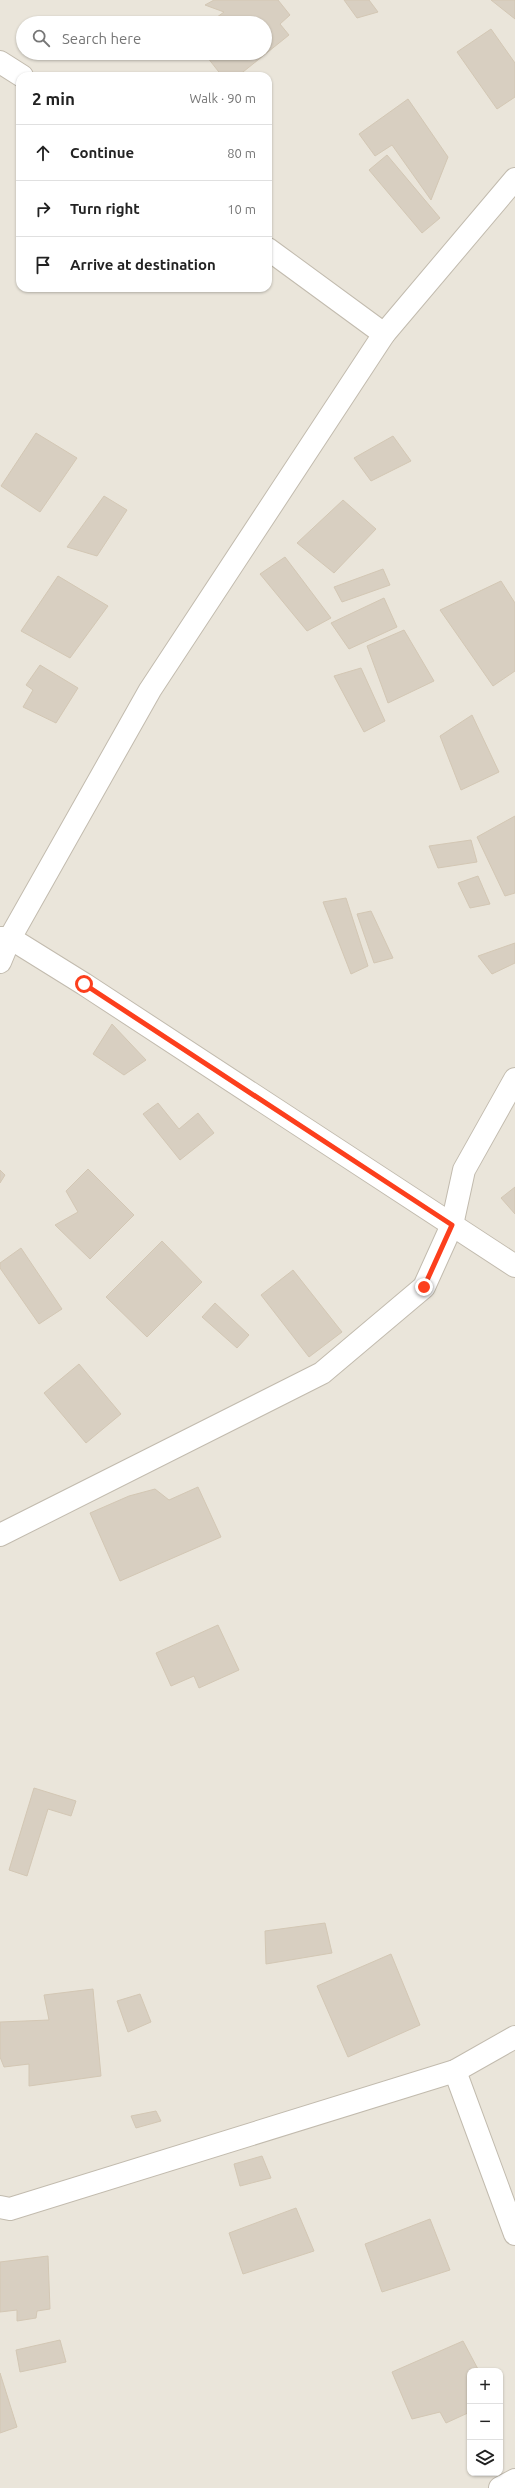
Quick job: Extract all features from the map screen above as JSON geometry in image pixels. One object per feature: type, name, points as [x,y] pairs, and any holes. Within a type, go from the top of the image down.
[{"type":"street","points":[[0,62],[16,72]]},
{"type":"street","points":[[0,962],[5,938],[150,690],[384,334],[515,179]]},
{"type":"street","points":[[272,252],[384,334]]},
{"type":"street","points":[[5,938],[84,984],[515,1266]]},
{"type":"street","points":[[0,1535],[322,1373],[424,1287],[452,1225],[464,1170],[515,1079]]},
{"type":"street","points":[[0,2206],[10,2209],[455,2071],[515,2037]]},
{"type":"street","points":[[455,2071],[515,2234]]},
{"type":"street","points":[[500,2488],[515,2480]]},
{"type":"shaded area","points":[[0,0],[515,0],[515,2488],[0,2488]]},
{"type":"building","points":[[214,0],[278,0],[290,15],[280,24],[289,35],[272,49],[272,16],[219,16],[224,12],[205,5]]},
{"type":"building","points":[[344,0],[369,0],[378,12],[357,18]]},
{"type":"building","points":[[491,0],[515,0],[515,19]]},
{"type":"building","points":[[491,29],[515,63],[515,97],[497,109],[457,52]]},
{"type":"building","points":[[209,60],[258,60],[243,72],[219,72]]},
{"type":"building","points":[[408,99],[448,157],[431,200],[392,145],[375,156],[359,134]]},
{"type":"building","points":[[387,155],[440,218],[422,233],[369,170]]},
{"type":"building","points":[[36,433],[77,458],[40,512],[1,486]]},
{"type":"building","points":[[393,436],[411,461],[371,481],[354,458]]},
{"type":"building","points":[[104,496],[127,510],[97,556],[67,547]]},
{"type":"building","points":[[343,500],[376,529],[334,573],[297,543]]},
{"type":"building","points":[[285,557],[331,618],[307,631],[260,574]]},
{"type":"building","points":[[383,569],[390,585],[342,602],[334,587]]},
{"type":"building","points":[[58,576],[108,606],[70,658],[21,631]]},
{"type":"building","points":[[501,581],[515,603],[515,671],[493,686],[440,610]]},
{"type":"building","points":[[384,598],[397,627],[349,649],[331,623]]},
{"type":"building","points":[[404,630],[434,681],[388,703],[367,646]]},
{"type":"building","points":[[40,665],[78,688],[56,723],[23,707],[33,690],[26,685]]},
{"type":"building","points":[[361,668],[385,721],[364,732],[334,676]]},
{"type":"building","points":[[472,715],[499,772],[461,790],[440,736]]},
{"type":"building","points":[[515,816],[515,893],[505,896],[477,837]]},
{"type":"building","points":[[471,840],[477,862],[438,868],[429,846]]},
{"type":"building","points":[[478,876],[490,904],[470,908],[458,883]]},
{"type":"building","points":[[346,898],[368,966],[351,974],[323,902]]},
{"type":"building","points":[[371,911],[393,958],[374,963],[357,914]]},
{"type":"building","points":[[515,943],[515,963],[492,974],[478,956]]},
{"type":"building","points":[[112,1024],[146,1060],[124,1075],[93,1054]]},
{"type":"building","points":[[158,1103],[179,1129],[198,1113],[214,1133],[180,1160],[143,1114]]},
{"type":"building","points":[[88,1169],[134,1215],[90,1259],[55,1225],[78,1212],[66,1191]]},
{"type":"building","points":[[0,1170],[5,1175],[0,1183]]},
{"type":"building","points":[[515,1187],[515,1214],[501,1198]]},
{"type":"building","points":[[162,1241],[202,1282],[147,1337],[106,1297]]},
{"type":"building","points":[[21,1248],[62,1309],[39,1324],[0,1268],[0,1263]]},
{"type":"building","points":[[293,1270],[342,1332],[309,1357],[261,1295]]},
{"type":"building","points":[[215,1303],[249,1335],[237,1348],[202,1317]]},
{"type":"building","points":[[79,1364],[121,1414],[86,1443],[44,1393]]},
{"type":"building","points":[[198,1487],[221,1537],[120,1581],[90,1513],[129,1496],[155,1489],[169,1500]]},
{"type":"building","points":[[218,1625],[239,1670],[199,1688],[194,1676],[171,1686],[156,1653]]},
{"type":"building","points":[[34,1788],[76,1801],[71,1816],[48,1809],[27,1876],[9,1870]]},
{"type":"building","points":[[325,1923],[332,1953],[266,1964],[265,1931]]},
{"type":"building","points":[[391,1954],[420,2025],[348,2057],[317,1986]]},
{"type":"building","points":[[93,1989],[101,2076],[29,2086],[29,2064],[4,2067],[0,2057],[0,2022],[49,2020],[44,1995]]},
{"type":"building","points":[[140,1994],[151,2022],[128,2032],[117,2001]]},
{"type":"building","points":[[156,2111],[161,2121],[136,2128],[131,2116]]},
{"type":"building","points":[[262,2156],[271,2178],[240,2186],[234,2164]]},
{"type":"building","points":[[296,2208],[314,2251],[243,2274],[229,2233]]},
{"type":"building","points":[[430,2219],[450,2270],[382,2292],[365,2244]]},
{"type":"building","points":[[48,2256],[50,2309],[37,2311],[36,2318],[17,2321],[17,2310],[0,2312],[0,2262]]},
{"type":"building","points":[[60,2340],[66,2362],[20,2372],[16,2350]]},
{"type":"building","points":[[463,2341],[477,2368],[467,2368],[467,2413],[446,2423],[440,2412],[412,2419],[392,2372]]},
{"type":"building","points":[[0,2373],[17,2427],[0,2433]]},
{"type":"route","points":[[84,984],[452,1225],[424,1287]]}]
